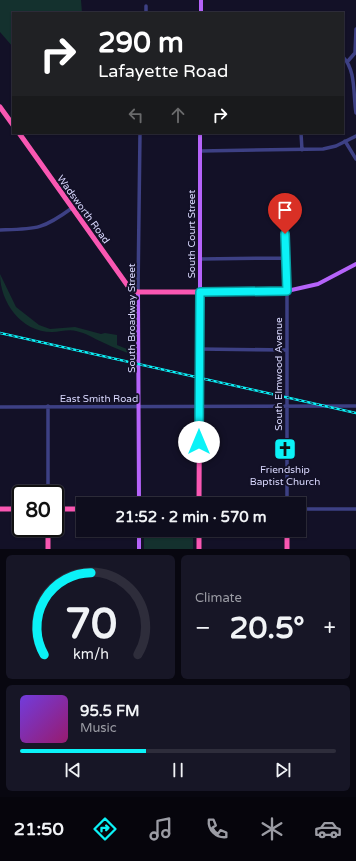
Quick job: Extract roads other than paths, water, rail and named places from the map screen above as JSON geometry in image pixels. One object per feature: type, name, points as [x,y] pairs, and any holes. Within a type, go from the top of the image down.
[{"type":"highway","points":[[0,107],[11,120]]},
{"type":"highway","name":"Wadsworth Road","points":[[19,134],[130,289],[138,292]]},
{"type":"highway","points":[[138,292],[200,292]]},
{"type":"highway","name":"South Court Street","points":[[199,497],[200,292]]},
{"type":"highway","points":[[0,509],[12,509]]},
{"type":"highway","points":[[64,509],[76,509]]},
{"type":"highway","points":[[48,537],[48,549]]},
{"type":"highway","points":[[199,537],[199,549]]},
{"type":"highway","points":[[287,537],[287,549]]},
{"type":"main road","points":[[201,0],[201,12]]},
{"type":"main road","name":"South Court Street","points":[[200,134],[200,292]]},
{"type":"main road","points":[[200,292],[287,291],[318,284],[356,264]]},
{"type":"main road","name":"South Broadway Street","points":[[138,292],[139,497]]},
{"type":"main road","points":[[139,537],[139,549]]},
{"type":"street","points":[[146,6],[146,12]]},
{"type":"street","points":[[348,61],[355,52],[356,29]]},
{"type":"street","points":[[344,58],[348,61],[354,73],[356,113]]},
{"type":"street","name":"South Broadway Street","points":[[138,292],[140,134]]},
{"type":"street","points":[[301,134],[302,150]]},
{"type":"street","points":[[200,151],[302,150],[329,148],[356,136]]},
{"type":"street","points":[[345,141],[356,159]]},
{"type":"street","points":[[0,230],[42,227],[51,223],[72,208]]},
{"type":"street","name":"South Elmwood Avenue","points":[[285,234],[287,291],[287,497]]},
{"type":"street","points":[[200,259],[286,258]]},
{"type":"street","points":[[199,349],[287,350]]},
{"type":"street","points":[[48,406],[48,485]]},
{"type":"street","name":"East Smith Road","points":[[0,407],[356,406]]},
{"type":"street","points":[[306,509],[356,509]]},
{"type":"railway","points":[[0,333],[356,413]]},
{"type":"place","name":"Friendship Baptist Church","points":[[285,449]]}]
